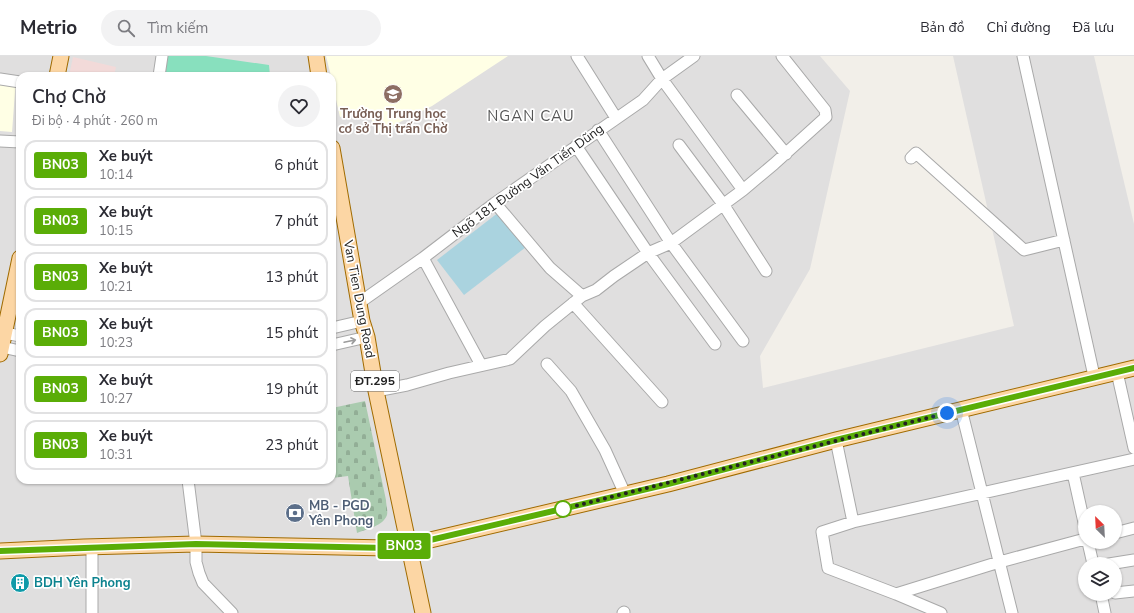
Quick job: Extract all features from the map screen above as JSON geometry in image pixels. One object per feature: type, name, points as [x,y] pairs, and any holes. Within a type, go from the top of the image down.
[{"type":"main road","points":[[58,72],[61,56]]},
{"type":"main road","points":[[316,56],[318,72]]},
{"type":"main road","name":"Van Tien Dung Road","points":[[336,171],[362,321],[367,337],[376,391],[423,613]]},
{"type":"main road","points":[[7,343],[16,284]]},
{"type":"main road","points":[[0,551],[196,544],[388,548],[409,545],[625,494],[1094,376],[1134,368]]},
{"type":"street","points":[[160,72],[162,56]]},
{"type":"street","points":[[577,56],[616,118]]},
{"type":"street","points":[[648,56],[662,79],[742,190]]},
{"type":"street","name":"Ngõ 181 Đường Văn Tiến Dũng","points":[[359,303],[423,258],[495,203],[643,100],[662,79],[694,56]]},
{"type":"street","points":[[376,391],[407,385],[510,359],[544,326],[582,296],[596,290],[648,253],[671,243],[742,190],[786,154],[826,117],[825,110],[782,56]]},
{"type":"street","points":[[1023,56],[1094,376]]},
{"type":"street","points":[[0,79],[16,81]]},
{"type":"street","points":[[737,95],[786,154]]},
{"type":"street","points":[[598,130],[671,243],[743,341]]},
{"type":"street","points":[[0,141],[16,142]]},
{"type":"street","points":[[679,145],[723,204],[766,271]]},
{"type":"street","points":[[576,146],[648,253],[715,344]]},
{"type":"street","points":[[911,158],[916,153],[1024,250],[1064,240]]},
{"type":"street","points":[[495,203],[550,268],[582,296]]},
{"type":"street","points":[[423,258],[482,365]]},
{"type":"street","points":[[573,303],[662,402]]},
{"type":"street","points":[[336,327],[362,321]]},
{"type":"street","points":[[336,344],[367,337]]},
{"type":"street","points":[[7,343],[16,349]]},
{"type":"street","points":[[547,364],[571,391],[605,450],[625,494]]},
{"type":"street","points":[[1117,372],[1134,448]]},
{"type":"street","points":[[961,409],[1012,613]]},
{"type":"street","points":[[836,440],[853,522]]},
{"type":"street","points":[[941,613],[828,568],[822,532],[853,522],[1134,459]]},
{"type":"street","points":[[1073,473],[1080,505]]},
{"type":"street","points":[[188,484],[196,544],[196,562],[199,573],[203,583],[232,613]]},
{"type":"street","points":[[1122,531],[1134,528]]},
{"type":"street","points":[[896,594],[1078,541]]},
{"type":"street","points":[[92,547],[92,613]]},
{"type":"street","points":[[1122,562],[1134,560]]},
{"type":"street","points":[[1122,592],[1134,591]]},
{"type":"street","points":[[1103,601],[1105,613]]},
{"type":"shaded area","points":[[0,56],[820,56],[850,91],[810,269],[760,356],[763,388],[1014,326],[953,56],[1094,56],[1134,224],[1134,613],[0,613]]},
{"type":"shaded area","name":"Trường Trung học cơ sở Thị trấn Chờ","points":[[326,56],[508,56],[432,106],[378,133],[367,110],[340,117],[336,100],[336,72],[330,72]]},
{"type":"shaded area","points":[[73,57],[116,67],[115,72],[70,72]]},
{"type":"shaded area","points":[[0,77],[16,79],[12,132],[0,131]]},
{"type":"green space","points":[[168,56],[206,56],[269,65],[270,72],[166,72]]},
{"type":"green space","points":[[365,401],[386,500],[387,515],[385,519],[370,528],[357,533],[348,476],[336,478],[336,407]]},
{"type":"water","points":[[499,212],[526,247],[464,295],[437,260]]},
{"type":"bus line","name":"BN03","points":[[0,551],[196,544],[388,548],[409,545],[668,484],[836,440],[1040,391],[1094,376],[1134,368]]},
{"type":"place","name":"Trường Trung học cơ sở Thị trấn Chờ","points":[[393,94]]},
{"type":"place","name":"MB - PGD Yên Phong","points":[[295,513]]},
{"type":"place","name":"BDH Yên Phong","points":[[20,583]]},
{"type":"district","name":"NGAN CAU","points":[[531,116]]},
{"type":"route","points":[[563,509],[668,484],[836,440],[947,413]]}]
